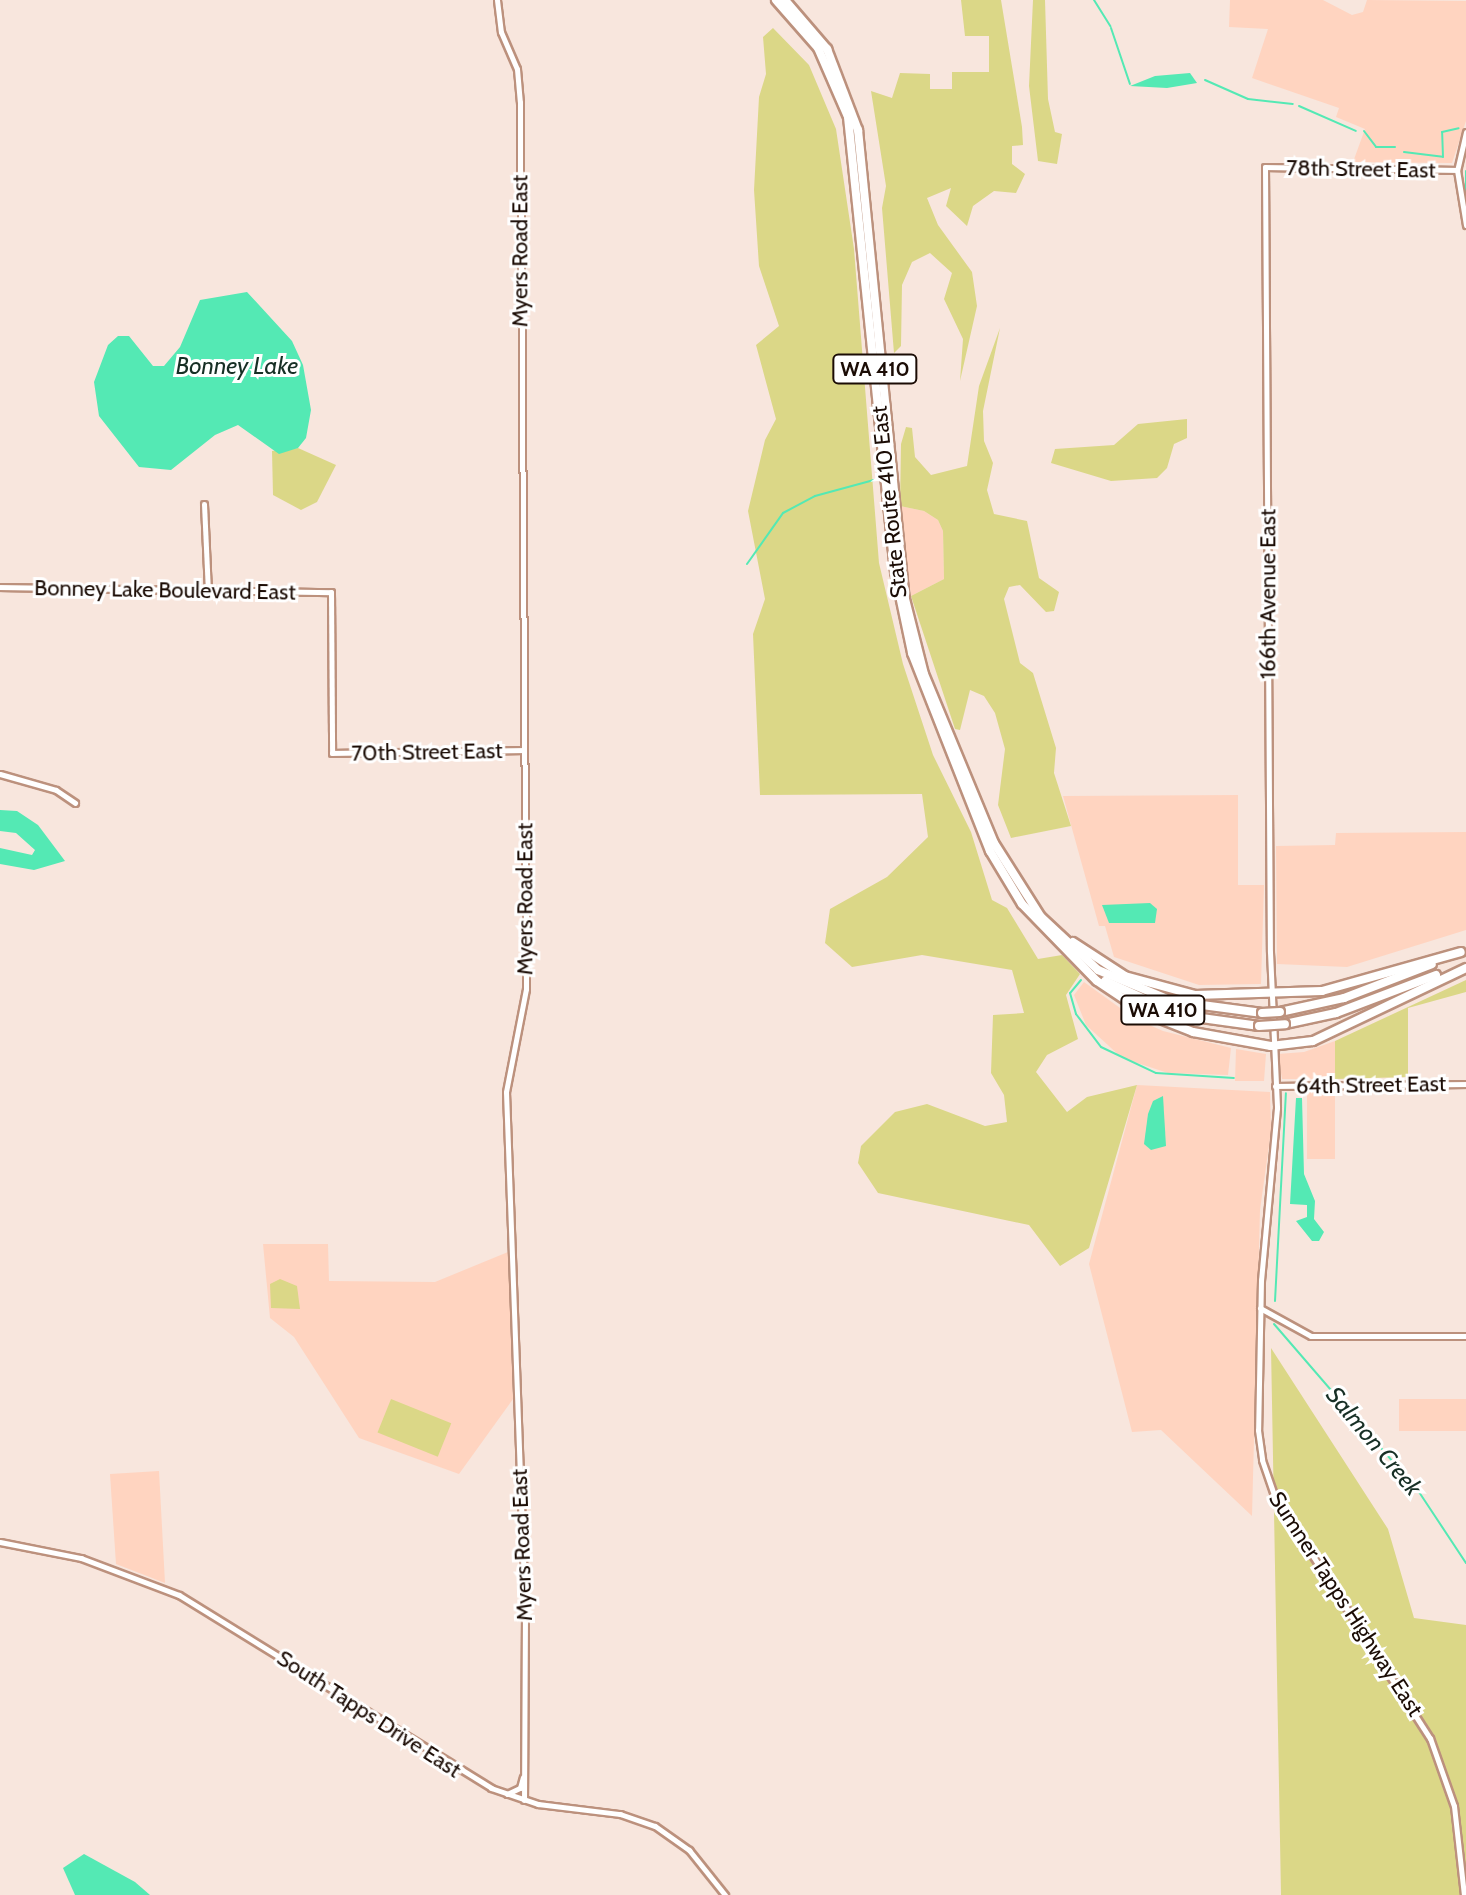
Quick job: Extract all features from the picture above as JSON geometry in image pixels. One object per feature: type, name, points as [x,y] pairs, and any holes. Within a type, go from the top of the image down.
[{"type":"highway","name":"State Route 410 East","points":[[776,0],[818,48],[848,117],[898,594],[921,683],[963,777]]},
{"type":"highway","name":"State Route 410 East","points":[[785,0],[827,49],[858,130],[905,599],[924,674],[963,777]]},
{"type":"highway","name":"WA 410","points":[[963,777],[1002,860],[1031,905],[1098,970],[1172,1001],[1262,1013],[1280,1012],[1344,998],[1463,951]]},
{"type":"highway","name":"WA 410","points":[[963,777],[1006,880],[1039,925],[1078,963],[1167,1011],[1259,1026],[1285,1024],[1336,1013],[1466,965]]},
{"type":"highway","points":[[979,808],[1031,898],[1093,958],[1137,981],[1178,993],[1322,991],[1463,951]]},
{"type":"highway","points":[[1078,963],[1111,992],[1169,1025],[1271,1046],[1313,1041],[1466,965]]},
{"type":"street","name":"Myers Road East","points":[[497,0],[501,32],[517,69],[520,102],[525,998],[506,1092],[525,1612],[524,1800]]},
{"type":"street","points":[[1466,132],[1457,170],[1466,225]]},
{"type":"street","name":"78th Street East","points":[[1265,167],[1457,170]]},
{"type":"street","name":"166th Avenue East","points":[[1265,167],[1271,1021]]},
{"type":"street","points":[[204,504],[208,591]]},
{"type":"street","name":"Bonney Lake Boulevard East","points":[[0,587],[331,592],[330,752]]},
{"type":"street","name":"70th Street East","points":[[330,752],[524,750]]},
{"type":"street","points":[[0,774],[56,790],[75,803]]},
{"type":"street","name":"Sumner Tapps Highway East","points":[[1271,1021],[1277,1118],[1260,1308],[1258,1430],[1266,1476],[1430,1738],[1454,1806],[1464,1895]]},
{"type":"street","name":"64th Street East","points":[[1275,1086],[1466,1084]]},
{"type":"street","points":[[1260,1308],[1311,1336],[1466,1336]]},
{"type":"street","name":"South Tapps Drive East","points":[[0,1542],[91,1560],[179,1595],[449,1766],[505,1794],[524,1800],[630,1816],[655,1826],[689,1850],[725,1895]]},
{"type":"street","points":[[505,1794],[520,1788],[525,1768]]},
{"type":"shaded area","points":[[961,0],[1001,0],[1022,127],[1023,145],[1012,146],[1012,164],[1025,174],[1016,193],[994,191],[973,206],[967,226],[946,206],[951,188],[927,198],[938,225],[972,272],[977,306],[960,381],[963,339],[944,299],[952,273],[930,253],[912,262],[902,285],[901,346],[894,353],[882,208],[886,186],[871,91],[892,98],[900,73],[930,74],[930,89],[952,89],[952,72],[989,72],[989,36],[965,36]]},
{"type":"shaded area","points":[[1033,0],[1045,0],[1048,99],[1055,132],[1062,134],[1057,164],[1038,161],[1029,86]]},
{"type":"shaded area","points":[[1230,0],[1323,0],[1352,15],[1363,12],[1367,0],[1466,1],[1466,121],[1452,163],[1353,162],[1365,129],[1336,117],[1339,108],[1252,78],[1268,29],[1229,27]]},
{"type":"shaded area","points":[[773,28],[809,65],[836,129],[854,249],[879,563],[903,664],[933,755],[971,832],[992,900],[1007,908],[1038,959],[1062,955],[1080,974],[1066,995],[1078,1039],[1047,1055],[1036,1072],[1067,1112],[1087,1097],[1137,1085],[1089,1248],[1060,1266],[1029,1225],[878,1193],[858,1163],[861,1146],[895,1112],[927,1104],[985,1126],[1007,1122],[1004,1095],[991,1073],[993,1015],[1024,1013],[1012,970],[922,955],[852,967],[825,943],[830,909],[887,877],[928,837],[922,794],[760,795],[753,634],[765,599],[748,511],[765,440],[776,419],[756,345],[779,326],[759,266],[754,190],[759,97],[766,74],[763,37]]},
{"type":"shaded area","points":[[1000,328],[983,411],[984,441],[993,463],[987,490],[994,514],[1027,521],[1039,578],[1059,592],[1054,611],[1046,612],[1020,585],[1009,587],[1004,599],[1020,663],[1033,673],[1056,748],[1054,773],[1071,826],[1011,838],[998,805],[1005,749],[995,713],[984,696],[970,690],[960,730],[955,729],[911,596],[944,579],[943,531],[938,520],[924,511],[900,506],[901,444],[906,427],[912,428],[915,457],[931,475],[967,466],[979,386]]},
{"type":"shaded area","points":[[1187,419],[1187,438],[1174,444],[1167,468],[1157,478],[1111,481],[1051,463],[1055,449],[1114,445],[1138,424]]},
{"type":"shaded area","points":[[298,448],[336,465],[317,502],[301,510],[273,495],[272,451]]},
{"type":"shaded area","points":[[900,506],[924,511],[938,520],[943,531],[944,579],[911,596]]},
{"type":"shaded area","points":[[1238,795],[1238,885],[1264,885],[1261,984],[1199,985],[1114,957],[1105,926],[1099,926],[1063,796]]},
{"type":"shaded area","points":[[1466,832],[1466,930],[1347,967],[1277,964],[1276,846],[1335,845],[1336,833]]},
{"type":"shaded area","points":[[1466,980],[1466,992],[1408,1008],[1408,1077],[1335,1079],[1335,1041]]},
{"type":"shaded area","points":[[1084,982],[1134,1018],[1163,1031],[1231,1048],[1228,1075],[1168,1073],[1122,1058],[1086,1025],[1074,995]]},
{"type":"shaded area","points":[[1335,1041],[1335,1079],[1282,1079],[1278,1054],[1304,1052]]},
{"type":"shaded area","points":[[1236,1049],[1266,1054],[1264,1081],[1235,1081]]},
{"type":"shaded area","points":[[1137,1085],[1270,1092],[1271,1131],[1260,1210],[1252,1516],[1161,1430],[1132,1432],[1089,1264]]},
{"type":"shaded area","points":[[1307,1089],[1335,1089],[1335,1159],[1307,1159]]},
{"type":"shaded area","points":[[263,1244],[328,1244],[329,1281],[435,1282],[508,1252],[513,1399],[459,1474],[359,1438],[294,1337],[270,1318]]},
{"type":"shaded area","points":[[280,1279],[297,1286],[300,1309],[271,1308],[270,1284]]},
{"type":"shaded area","points":[[1271,1348],[1388,1529],[1414,1618],[1466,1625],[1466,1895],[1281,1895]]},
{"type":"shaded area","points":[[391,1399],[451,1423],[438,1457],[378,1432]]},
{"type":"shaded area","points":[[1399,1399],[1466,1399],[1466,1431],[1399,1431]]},
{"type":"shaded area","points":[[159,1471],[165,1583],[116,1564],[110,1474]]},
{"type":"water","points":[[1190,73],[1197,83],[1167,88],[1130,86],[1155,76]]},
{"type":"water","name":"Bonney Lake","points":[[247,292],[292,341],[303,365],[311,410],[306,438],[298,448],[279,454],[238,425],[215,435],[171,470],[139,467],[99,416],[94,382],[108,345],[118,336],[129,336],[153,366],[164,366],[180,347],[200,300]]},
{"type":"water","points":[[0,810],[17,811],[38,825],[65,861],[34,870],[0,864],[0,848],[32,855],[35,850],[16,833],[0,831]]},
{"type":"water","points":[[1150,903],[1157,909],[1155,923],[1109,923],[1102,905]]},
{"type":"water","points":[[1163,1096],[1166,1146],[1151,1150],[1144,1144],[1148,1114],[1153,1101]]},
{"type":"water","points":[[1296,1098],[1302,1098],[1304,1174],[1315,1201],[1314,1219],[1324,1232],[1319,1241],[1312,1241],[1296,1221],[1307,1217],[1307,1205],[1290,1204]]},
{"type":"water","points":[[84,1854],[135,1882],[150,1895],[75,1895],[63,1868]]},
{"type":"waterway","points":[[1094,0],[1110,26]]},
{"type":"waterway","points":[[1111,28],[1130,84]]},
{"type":"waterway","points":[[1205,80],[1248,99],[1293,104]]},
{"type":"waterway","points":[[1299,106],[1356,131]]},
{"type":"waterway","points":[[1404,152],[1443,157],[1442,132],[1459,128]]},
{"type":"waterway","points":[[1364,131],[1376,147],[1395,147]]},
{"type":"waterway","points":[[1466,171],[1466,192]]},
{"type":"waterway","name":"Salmon Creek","points":[[747,564],[783,513],[815,496],[874,480]]},
{"type":"waterway","name":"Salmon Creek","points":[[1081,980],[1070,993],[1076,1014],[1101,1047],[1156,1073],[1234,1078]]},
{"type":"waterway","name":"Salmon Creek","points":[[1275,1301],[1286,1093]]},
{"type":"waterway","name":"Salmon Creek","points":[[1274,1324],[1419,1492],[1466,1563]]}]
